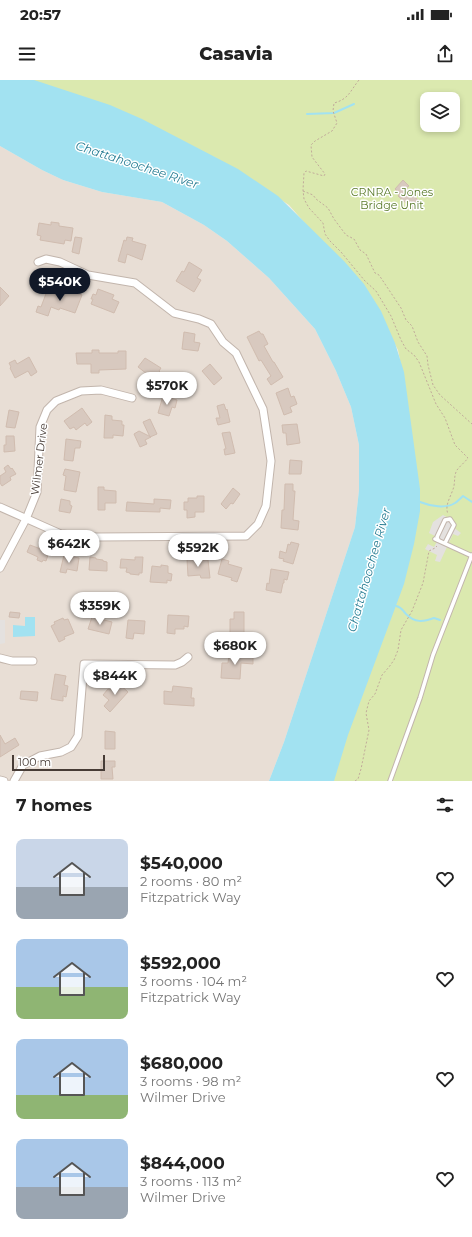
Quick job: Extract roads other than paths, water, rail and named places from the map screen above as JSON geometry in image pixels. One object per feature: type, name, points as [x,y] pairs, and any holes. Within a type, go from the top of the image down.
[{"type":"street","points":[[0,507],[62,534],[89,536],[246,536],[258,524],[266,506],[271,461],[263,409],[236,353],[223,342],[211,324],[174,313],[135,283],[88,275],[60,262],[46,258],[38,262]]},
{"type":"street","name":"Wilmer Drive","points":[[0,568],[26,519],[37,492],[40,427],[47,410],[56,401],[81,391],[101,390],[132,398]]},
{"type":"street","points":[[14,781],[24,765],[40,756],[61,752],[71,747],[78,736],[84,664],[175,665],[188,657]]},
{"type":"street","points":[[0,658],[12,661],[33,661]]},
{"type":"street","points":[[0,780],[4,781]]},
{"type":"lane","points":[[390,781],[420,698],[433,656],[472,556],[438,540],[437,537],[444,520],[450,519],[454,524],[445,543]]},
{"type":"water","name":"Chattahoochee River","points":[[0,80],[34,80],[110,105],[142,119],[238,169],[278,196],[344,261],[364,284],[381,311],[395,343],[404,372],[420,489],[420,511],[414,544],[404,584],[348,735],[334,781],[269,781],[284,742],[355,527],[359,490],[359,445],[351,407],[336,371],[315,329],[269,278],[227,241],[204,225],[162,202],[102,192],[63,180],[0,146]]},
{"type":"water","points":[[25,617],[35,617],[35,636],[13,637],[13,625],[25,626]]},
{"type":"waterway","points":[[307,114],[334,113],[354,104]]},
{"type":"waterway","points":[[420,502],[433,506],[447,506],[455,503],[463,496],[472,502]]},
{"type":"waterway","points":[[396,606],[401,608],[409,617],[419,621],[434,618],[440,620]]},
{"type":"park label","name":"CRNRA - Jones Bridge Unit","points":[[392,198]]}]
